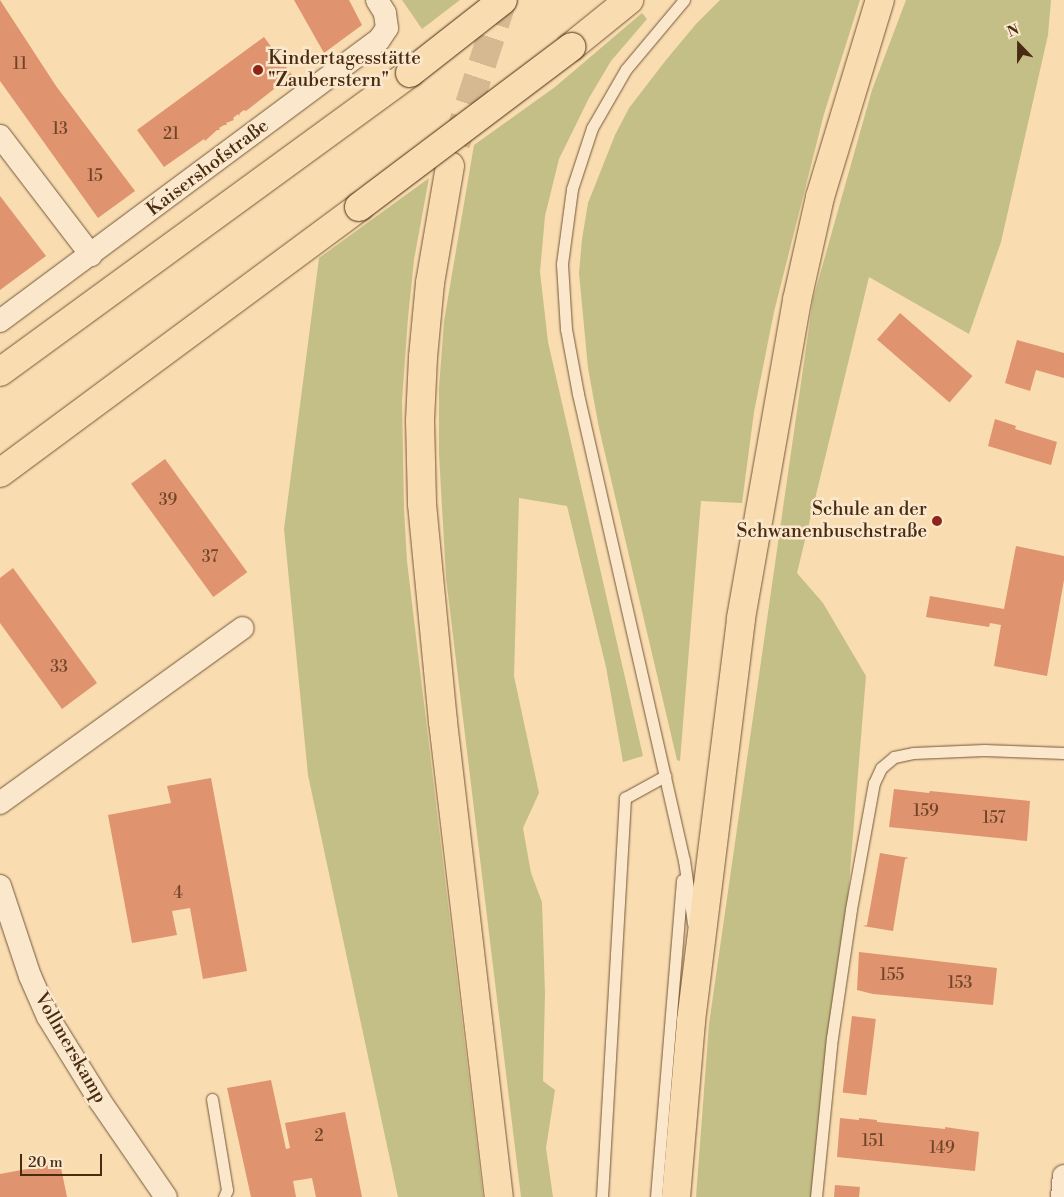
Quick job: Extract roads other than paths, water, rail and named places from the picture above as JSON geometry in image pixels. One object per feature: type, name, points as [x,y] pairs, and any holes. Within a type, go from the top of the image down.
[{"type":"highway","points":[[0,372],[410,73],[503,0]]},
{"type":"highway","points":[[0,473],[359,207],[571,47],[629,0]]},
{"type":"highway","points":[[676,1197],[691,1021],[741,618],[796,300],[820,198],[880,0]]},
{"type":"highway","points":[[450,166],[430,283],[423,357],[420,421],[422,504],[443,722],[499,1197]]},
{"type":"street","name":"Kaisershofstraße","points":[[0,321],[379,40],[387,28],[385,14],[377,0]]},
{"type":"street","points":[[0,136],[91,255]]},
{"type":"street","points":[[0,803],[243,628]]},
{"type":"street","name":"Vollmerskamp","points":[[0,886],[30,976],[48,1018],[100,1101],[166,1197]]},
{"type":"street","points":[[1062,1197],[1064,1176]]},
{"type":"lane","points":[[684,0],[626,69],[592,128],[572,189],[562,264],[566,329],[578,394],[684,860],[699,959]]},
{"type":"lane","points":[[816,1197],[832,1038],[851,909],[874,783],[881,768],[894,757],[913,753],[984,750],[1064,753]]},
{"type":"lane","points":[[602,1197],[624,798],[665,776]]},
{"type":"lane","points":[[656,1197],[684,860]]},
{"type":"lane","points":[[212,1099],[227,1190],[224,1197]]},
{"type":"tunnel","points":[[456,144],[503,0]]},
{"type":"place","name":"Kindertagesstätte \"Zauberstern\"","points":[[258,70]]},
{"type":"place","name":"Schule an der Schwanenbuschstraße","points":[[937,521]]}]
